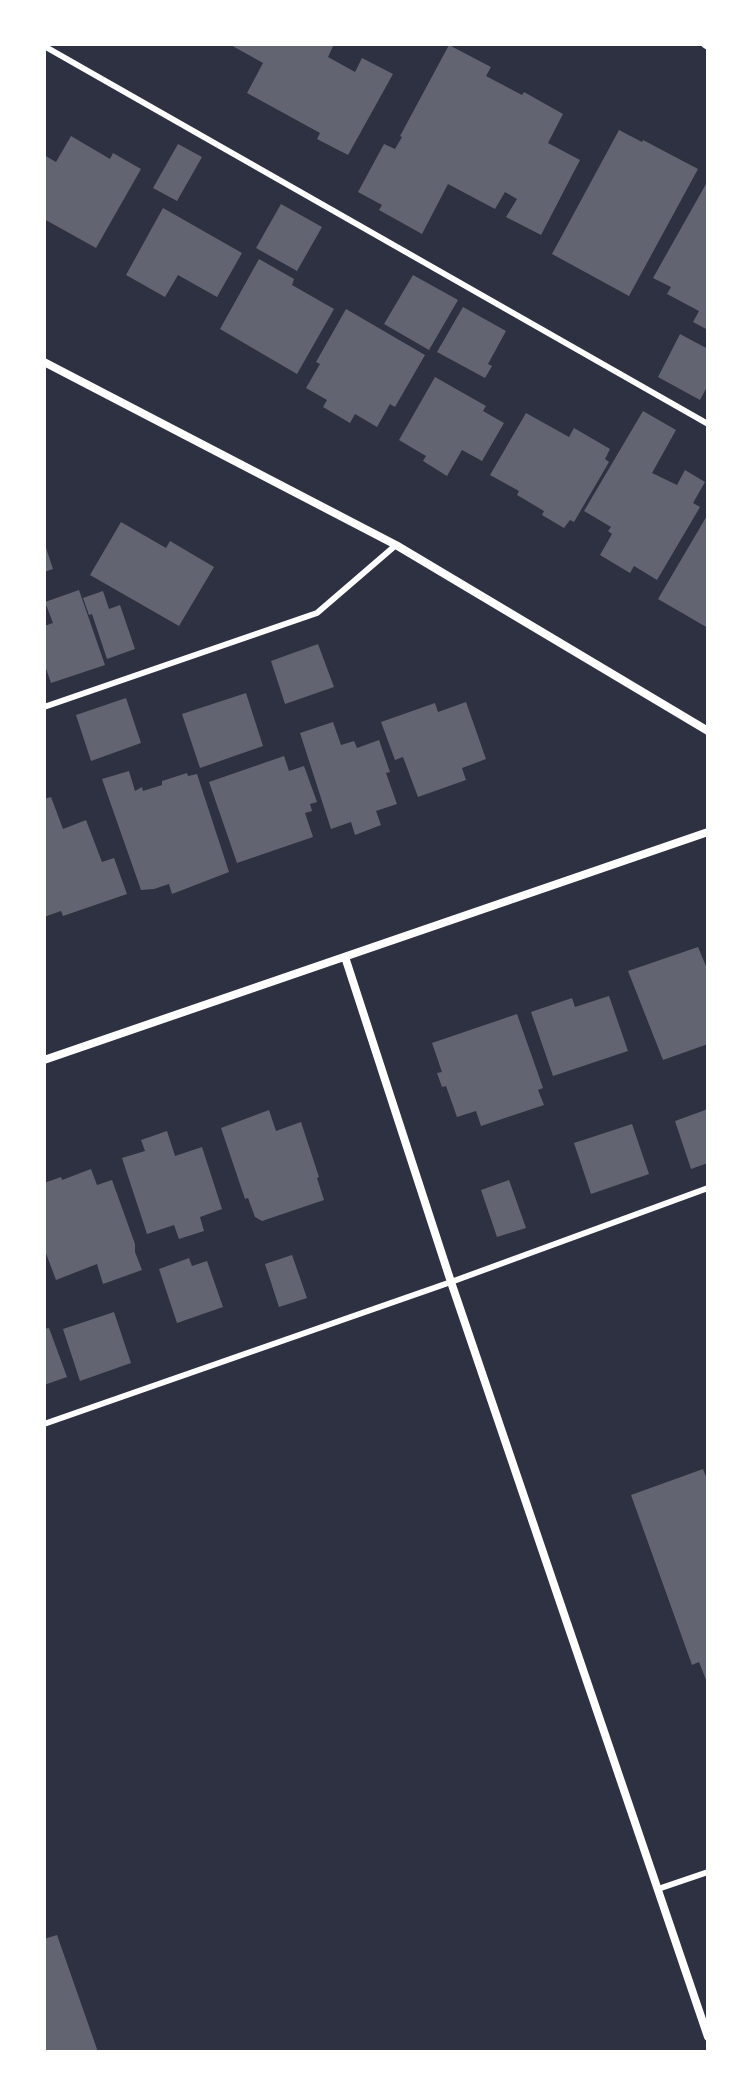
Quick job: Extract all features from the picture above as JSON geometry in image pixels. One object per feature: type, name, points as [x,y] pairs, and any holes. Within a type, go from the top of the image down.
[{"type":"street","points":[[44,362],[396,545],[708,731]]},
{"type":"street","points":[[44,1060],[708,832]]},
{"type":"street","points":[[345,957],[451,1282],[708,2037]]},
{"type":"lane","points":[[44,46],[708,424]]},
{"type":"lane","points":[[44,707],[317,613],[396,545]]},
{"type":"lane","points":[[44,1424],[451,1282],[708,1188]]},
{"type":"lane","points":[[658,1889],[708,1872]]},
{"type":"building","points":[[229,44],[334,44],[328,57],[355,72],[362,58],[393,74],[348,155],[317,139],[320,133],[247,93],[263,63]]},
{"type":"building","points":[[449,45],[491,67],[486,76],[522,95],[524,92],[563,114],[548,143],[580,160],[541,235],[506,217],[517,199],[505,192],[495,209],[448,184],[422,234],[379,210],[382,205],[358,192],[384,144],[395,149]]},
{"type":"building","points":[[619,130],[698,169],[629,296],[552,254]]},
{"type":"building","points":[[71,136],[110,159],[113,153],[141,169],[96,248],[44,219],[44,155],[56,162]]},
{"type":"building","points":[[178,144],[202,157],[177,201],[153,188]]},
{"type":"building","points":[[706,184],[708,330],[693,322],[699,311],[667,294],[671,287],[653,278]]},
{"type":"building","points":[[281,204],[322,227],[297,271],[256,248]]},
{"type":"building","points":[[163,208],[242,253],[217,297],[178,275],[165,297],[126,275]]},
{"type":"building","points":[[259,259],[294,279],[292,285],[334,309],[297,374],[220,329]]},
{"type":"building","points":[[413,275],[458,300],[429,350],[384,324]]},
{"type":"building","points":[[463,307],[506,331],[488,364],[492,366],[485,378],[437,352]]},
{"type":"building","points":[[346,309],[425,355],[395,407],[390,404],[377,427],[355,414],[350,423],[323,407],[327,400],[306,388],[320,364],[316,362]]},
{"type":"building","points":[[680,334],[708,349],[708,385],[700,400],[658,377]]},
{"type":"building","points":[[435,377],[486,406],[483,411],[504,423],[482,461],[462,450],[447,476],[423,461],[426,456],[399,440]]},
{"type":"building","points":[[643,411],[676,430],[652,473],[677,485],[685,470],[705,482],[693,503],[700,507],[657,580],[634,566],[630,573],[600,555],[612,534],[608,531],[611,527],[584,511]]},
{"type":"building","points":[[526,413],[569,437],[574,428],[610,449],[605,459],[609,462],[574,522],[570,520],[564,528],[542,515],[544,511],[517,495],[519,491],[490,475]]},
{"type":"building","points":[[708,514],[708,628],[658,599]]},
{"type":"building","points":[[121,522],[166,548],[170,541],[214,567],[179,626],[90,575]]},
{"type":"building","points":[[44,542],[53,569],[44,572]]},
{"type":"building","points":[[79,590],[105,665],[51,683],[44,663],[44,626],[53,623],[45,602]]},
{"type":"building","points":[[103,591],[109,609],[120,605],[135,649],[107,659],[92,614],[89,615],[83,598]]},
{"type":"building","points":[[318,644],[334,687],[285,704],[271,661]]},
{"type":"building","points":[[246,693],[263,746],[200,768],[182,714]]},
{"type":"building","points":[[126,698],[141,743],[91,761],[76,715]]},
{"type":"building","points":[[466,702],[486,759],[462,768],[466,780],[418,797],[403,757],[395,760],[381,722],[435,703],[438,712]]},
{"type":"building","points":[[333,722],[341,745],[354,741],[357,748],[379,740],[397,804],[376,811],[381,825],[355,835],[351,822],[331,829],[300,733]]},
{"type":"building","points":[[284,756],[289,771],[304,766],[317,802],[310,804],[312,811],[305,813],[313,837],[237,863],[209,782]]},
{"type":"building","points":[[129,771],[135,791],[162,785],[162,781],[187,773],[188,776],[197,774],[229,872],[172,894],[169,884],[141,890],[102,779]]},
{"type":"building","points":[[51,797],[63,829],[86,820],[102,862],[114,858],[127,894],[63,916],[61,911],[44,917],[44,799]]},
{"type":"building","points":[[698,947],[708,971],[708,1044],[663,1060],[628,971]]},
{"type":"building","points":[[609,996],[628,1051],[553,1076],[531,1012],[572,998],[575,1007]]},
{"type":"building","points":[[517,1014],[543,1088],[538,1090],[544,1105],[481,1126],[476,1111],[457,1117],[446,1086],[442,1087],[437,1073],[442,1072],[432,1043]]},
{"type":"building","points":[[708,1109],[708,1163],[691,1169],[675,1121]]},
{"type":"building","points":[[269,1110],[276,1131],[301,1122],[324,1200],[262,1221],[255,1217],[248,1198],[245,1199],[221,1128]]},
{"type":"building","points":[[632,1124],[649,1174],[591,1194],[574,1143]]},
{"type":"building","points":[[167,1131],[175,1156],[202,1147],[222,1209],[200,1217],[204,1231],[179,1239],[174,1225],[147,1234],[122,1158],[145,1151],[141,1140]]},
{"type":"building","points":[[91,1169],[97,1185],[112,1180],[142,1270],[103,1284],[97,1264],[56,1280],[44,1248],[44,1183]]},
{"type":"building","points":[[509,1180],[526,1228],[497,1237],[481,1190]]},
{"type":"building","points":[[292,1255],[307,1298],[279,1307],[265,1264]]},
{"type":"building","points":[[189,1258],[192,1266],[207,1261],[223,1307],[177,1323],[159,1269]]},
{"type":"building","points":[[114,1312],[131,1363],[80,1381],[63,1329]]},
{"type":"building","points":[[49,1328],[67,1377],[44,1385],[44,1329]]},
{"type":"building","points":[[703,1469],[708,1482],[708,1685],[699,1662],[692,1665],[631,1495]]},
{"type":"building","points":[[57,1935],[98,2052],[44,2052],[44,1939]]}]
